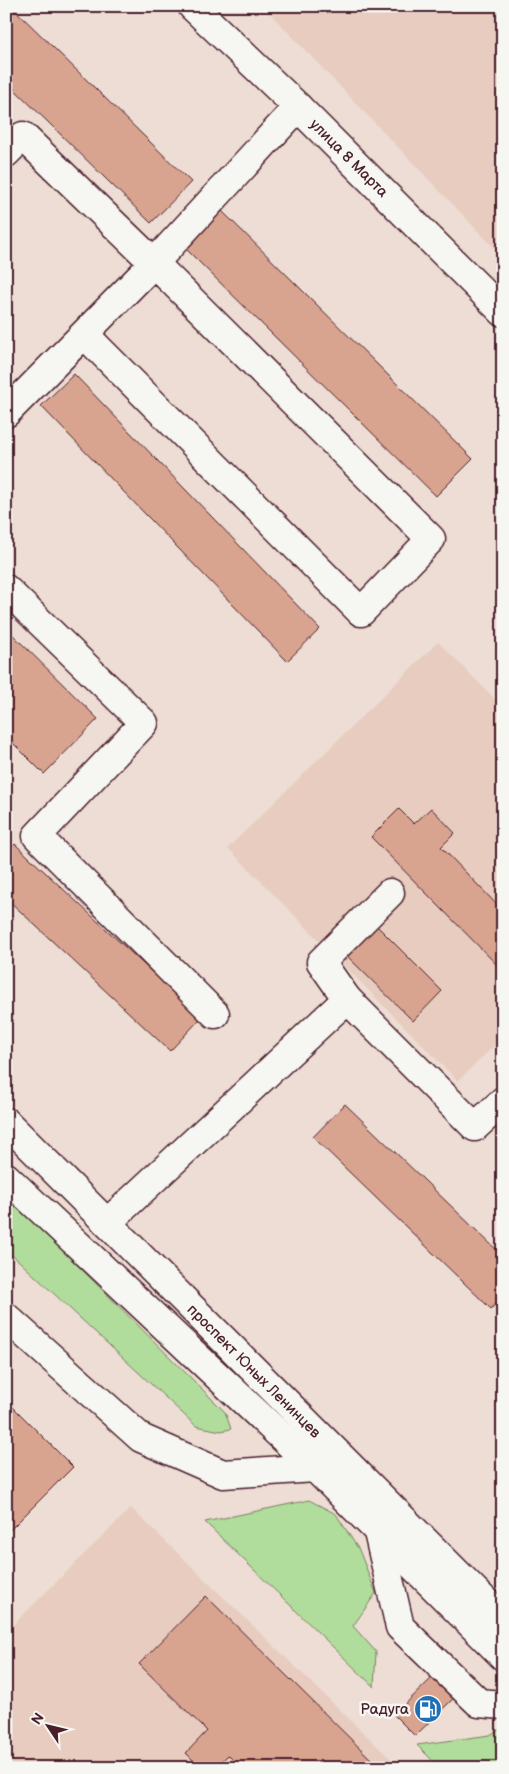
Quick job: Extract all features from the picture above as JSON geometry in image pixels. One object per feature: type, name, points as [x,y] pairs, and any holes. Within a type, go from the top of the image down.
[{"type":"main road","name":"улица 8 Марта","points":[[192,6],[298,107],[503,312]]},
{"type":"main road","points":[[6,413],[154,263],[298,107]]},
{"type":"main road","points":[[6,153],[23,136],[154,263],[431,539],[361,612],[84,334]]},
{"type":"main road","points":[[6,589],[144,723],[37,836],[215,1014]]},
{"type":"main road","points":[[390,893],[320,962],[347,999],[475,1127],[503,1101]]},
{"type":"main road","points":[[108,1223],[347,999]]},
{"type":"main road","name":"проспект Юных Ленинцев","points":[[6,1122],[503,1620]]},
{"type":"main road","name":"проспект Юных Ленинцев","points":[[6,1177],[315,1468],[503,1656]]},
{"type":"main road","points":[[6,1317],[141,1438],[223,1474],[315,1468]]},
{"type":"main road","points":[[378,1532],[400,1627],[479,1703],[503,1704]]},
{"type":"shaded area","points":[[263,6],[503,6],[503,257]]},
{"type":"shaded area","points":[[438,642],[503,707],[503,1037],[458,1081],[228,848]]},
{"type":"shaded area","points":[[131,1508],[400,1768],[6,1768],[6,1632]]},
{"type":"green space","points":[[6,1194],[225,1412],[231,1429],[221,1431],[196,1426],[6,1249]]},
{"type":"green space","points":[[309,1500],[336,1514],[359,1550],[376,1593],[353,1626],[376,1652],[374,1687],[205,1522]]},
{"type":"green space","points":[[503,1727],[503,1768],[440,1768],[417,1745],[490,1735]]},
{"type":"building","points":[[6,6],[11,6],[191,182],[151,223],[6,81]]},
{"type":"building","points":[[221,210],[473,459],[436,496],[184,247]]},
{"type":"building","points":[[74,374],[320,629],[287,661],[41,406]]},
{"type":"building","points":[[6,628],[98,719],[44,774],[6,736]]},
{"type":"building","points":[[431,808],[455,833],[441,847],[503,911],[503,971],[371,837],[399,809],[414,824]]},
{"type":"building","points":[[15,844],[201,1018],[170,1051],[6,898],[6,853]]},
{"type":"building","points":[[375,924],[442,991],[413,1021],[345,954]]},
{"type":"building","points":[[345,1104],[503,1256],[503,1296],[491,1309],[313,1137]]},
{"type":"building","points":[[6,1400],[73,1467],[6,1534]]},
{"type":"building","points":[[206,1596],[380,1768],[241,1768],[228,1755],[215,1768],[201,1768],[186,1753],[207,1731],[139,1664]]},
{"type":"building","points":[[437,1673],[458,1694],[415,1736],[394,1715]]},
{"type":"place","name":"Радуга","points":[[428,1709]]}]
